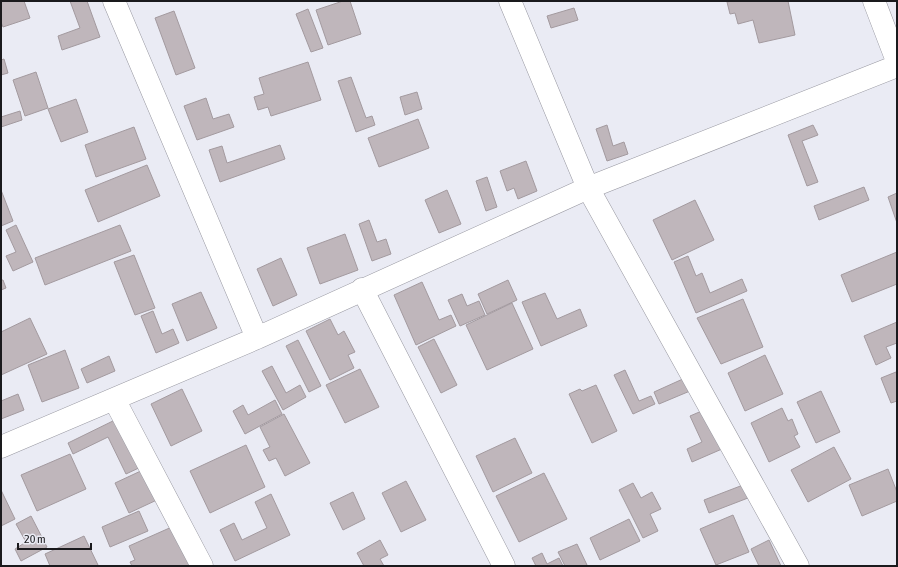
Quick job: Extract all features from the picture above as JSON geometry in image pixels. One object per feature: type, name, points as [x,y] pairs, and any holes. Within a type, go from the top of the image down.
[{"type":"street","points":[[114,1],[257,338]]},
{"type":"street","points":[[510,1],[588,188],[798,566]]},
{"type":"street","points":[[874,1],[890,23],[897,62]]},
{"type":"street","points":[[1,447],[257,338],[362,289],[588,188],[897,66]]},
{"type":"street","points":[[362,289],[504,566]]},
{"type":"street","points":[[114,399],[202,566]]},
{"type":"building","points":[[1,1],[24,1],[30,18],[3,27],[1,22]]},
{"type":"building","points":[[70,1],[87,1],[100,37],[62,50],[58,36],[80,28]]},
{"type":"building","points":[[343,1],[350,1],[361,34],[328,45],[316,10]]},
{"type":"building","points":[[788,1],[795,35],[759,43],[753,20],[738,24],[735,13],[730,14],[727,2]]},
{"type":"building","points":[[574,8],[578,20],[551,28],[547,16]]},
{"type":"building","points":[[308,9],[323,48],[311,52],[296,14]]},
{"type":"building","points":[[174,11],[195,68],[176,75],[155,18]]},
{"type":"building","points":[[4,59],[8,73],[1,75],[1,60]]},
{"type":"building","points":[[308,62],[321,100],[271,116],[268,107],[258,110],[254,97],[264,94],[259,78]]},
{"type":"building","points":[[36,72],[48,108],[25,116],[13,80]]},
{"type":"building","points":[[351,77],[366,118],[372,116],[375,125],[356,132],[338,81]]},
{"type":"building","points":[[417,92],[422,109],[405,115],[400,97]]},
{"type":"building","points":[[206,98],[213,119],[229,114],[234,127],[197,140],[184,106]]},
{"type":"building","points":[[76,99],[88,132],[61,142],[48,109]]},
{"type":"building","points":[[20,111],[22,120],[1,127],[1,117]]},
{"type":"building","points":[[418,119],[429,148],[379,167],[368,138]]},
{"type":"building","points":[[607,125],[613,146],[624,142],[628,154],[607,161],[596,129]]},
{"type":"building","points":[[813,125],[818,135],[802,141],[818,182],[807,186],[788,135]]},
{"type":"building","points":[[134,127],[146,159],[96,177],[85,145]]},
{"type":"building","points":[[280,145],[285,159],[220,182],[209,150],[222,146],[227,163]]},
{"type":"building","points":[[526,161],[537,191],[518,199],[514,188],[507,191],[500,171]]},
{"type":"building","points":[[147,165],[160,196],[98,222],[85,190]]},
{"type":"building","points":[[487,177],[497,207],[486,211],[476,181]]},
{"type":"building","points":[[864,187],[869,200],[819,220],[814,206]]},
{"type":"building","points":[[1,190],[13,221],[1,226]]},
{"type":"building","points":[[447,190],[461,224],[439,233],[425,200]]},
{"type":"building","points":[[897,193],[897,223],[888,197]]},
{"type":"building","points":[[695,200],[714,240],[672,260],[653,220]]},
{"type":"building","points":[[369,220],[377,242],[386,239],[391,254],[372,261],[359,224]]},
{"type":"building","points":[[16,225],[33,262],[13,271],[6,256],[16,252],[6,230]]},
{"type":"building","points":[[120,225],[131,251],[45,285],[35,258]]},
{"type":"building","points":[[345,234],[358,270],[320,284],[307,248]]},
{"type":"building","points":[[897,252],[897,284],[852,302],[841,275]]},
{"type":"building","points":[[134,255],[155,308],[135,315],[114,262]]},
{"type":"building","points":[[688,256],[696,276],[702,273],[710,293],[742,279],[747,291],[696,313],[674,262]]},
{"type":"building","points":[[281,258],[297,295],[273,306],[257,269]]},
{"type":"building","points":[[1,280],[3,280],[6,288],[1,290]]},
{"type":"building","points":[[508,280],[517,300],[487,314],[478,294]]},
{"type":"building","points":[[422,282],[439,320],[451,315],[456,326],[416,345],[394,295]]},
{"type":"building","points":[[201,292],[217,328],[187,341],[172,304]]},
{"type":"building","points":[[545,293],[557,319],[580,309],[587,326],[541,346],[522,302]]},
{"type":"building","points":[[462,294],[467,306],[479,301],[485,315],[460,326],[448,300]]},
{"type":"building","points":[[743,299],[763,347],[721,364],[697,318]]},
{"type":"building","points":[[512,303],[533,349],[487,370],[466,325]]},
{"type":"building","points":[[153,311],[162,334],[173,329],[179,343],[156,353],[141,316]]},
{"type":"building","points":[[30,318],[47,354],[1,375],[1,332]]},
{"type":"building","points":[[330,319],[338,335],[344,331],[355,352],[348,355],[354,368],[330,380],[306,331]]},
{"type":"building","points":[[897,322],[897,343],[886,347],[891,358],[876,365],[864,336]]},
{"type":"building","points":[[434,339],[457,385],[441,393],[418,347]]},
{"type":"building","points":[[298,340],[321,386],[309,392],[286,346]]},
{"type":"building","points":[[65,350],[79,388],[42,402],[28,365]]},
{"type":"building","points":[[765,355],[783,394],[745,411],[728,373]]},
{"type":"building","points":[[109,356],[115,371],[87,383],[81,369]]},
{"type":"building","points":[[272,366],[286,393],[300,385],[306,397],[283,410],[262,371]]},
{"type":"building","points":[[360,369],[379,407],[345,423],[326,385]]},
{"type":"building","points":[[625,370],[639,401],[651,396],[655,404],[633,414],[614,375]]},
{"type":"building","points":[[896,372],[897,401],[891,403],[881,378]]},
{"type":"building","points":[[685,378],[690,391],[659,404],[654,392]]},
{"type":"building","points":[[596,385],[617,431],[592,443],[569,394],[580,389],[582,391]]},
{"type":"building","points":[[182,389],[202,431],[171,446],[151,404]]},
{"type":"building","points":[[821,391],[840,432],[816,443],[797,402]]},
{"type":"building","points":[[18,394],[24,410],[1,419],[1,401]]},
{"type":"building","points":[[275,400],[282,414],[245,434],[233,411],[243,405],[248,415]]},
{"type":"building","points":[[782,408],[788,421],[792,419],[798,434],[794,436],[800,447],[769,462],[751,423]]},
{"type":"building","points":[[704,410],[722,449],[692,462],[687,449],[702,442],[690,416]]},
{"type":"building","points":[[284,414],[310,463],[285,476],[276,458],[269,461],[263,450],[270,447],[260,427]]},
{"type":"building","points":[[119,418],[143,466],[126,474],[108,437],[73,454],[68,443]]},
{"type":"building","points":[[515,438],[532,473],[493,492],[476,456]]},
{"type":"building","points":[[246,445],[265,487],[210,513],[190,471]]},
{"type":"building","points":[[834,447],[851,479],[808,502],[791,470]]},
{"type":"building","points":[[70,454],[86,489],[37,511],[21,475]]},
{"type":"building","points":[[145,469],[159,499],[129,513],[115,483]]},
{"type":"building","points":[[888,469],[897,492],[897,501],[862,516],[849,485]]},
{"type":"building","points":[[544,473],[567,519],[519,542],[496,496]]},
{"type":"building","points":[[406,481],[426,520],[401,532],[382,493]]},
{"type":"building","points":[[633,483],[641,498],[652,492],[661,509],[650,514],[658,531],[643,538],[619,490]]},
{"type":"building","points":[[743,485],[748,498],[709,513],[704,500]]},
{"type":"building","points":[[1,490],[15,519],[1,526]]},
{"type":"building","points":[[353,492],[365,519],[343,530],[330,503]]},
{"type":"building","points":[[271,494],[290,535],[235,561],[220,530],[234,523],[242,540],[267,528],[255,502]]},
{"type":"building","points":[[139,511],[148,531],[110,547],[102,527]]},
{"type":"building","points":[[733,515],[749,552],[716,565],[700,529]]},
{"type":"building","points":[[31,516],[47,547],[21,561],[15,549],[26,542],[16,524]]},
{"type":"building","points":[[629,519],[640,541],[600,560],[590,538]]},
{"type":"building","points":[[174,526],[192,565],[132,566],[130,562],[135,560],[129,546]]},
{"type":"building","points":[[84,536],[98,565],[50,566],[45,554]]},
{"type":"building","points":[[380,540],[388,555],[380,559],[384,566],[364,566],[357,553]]},
{"type":"building","points":[[769,540],[781,566],[759,566],[751,549]]},
{"type":"building","points":[[577,544],[587,565],[565,566],[558,552]]},
{"type":"building","points":[[542,553],[547,564],[559,558],[563,566],[536,566],[532,558]]}]
